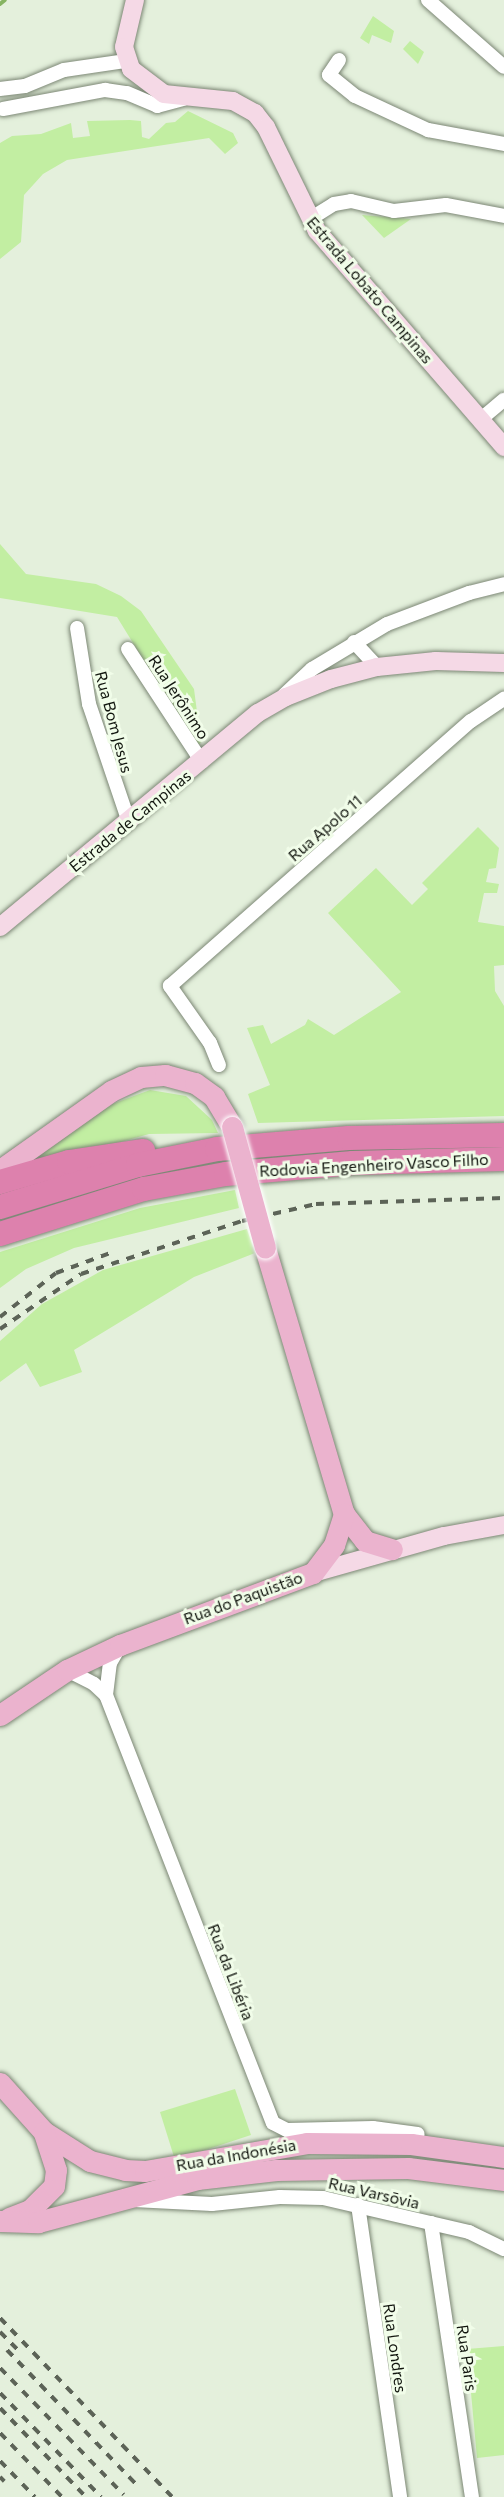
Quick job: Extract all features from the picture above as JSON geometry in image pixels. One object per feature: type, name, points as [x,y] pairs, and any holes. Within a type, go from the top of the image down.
[{"type":"highway","name":"Rodovia Engenheiro Vasco Filho","points":[[0,1208],[138,1165],[217,1149],[349,1138],[504,1135]]},
{"type":"highway","points":[[0,1182],[94,1158],[160,1149],[217,1149]]},
{"type":"highway","name":"Rodovia Engenheiro Vasco Filho","points":[[0,1234],[144,1189],[211,1176],[311,1166],[504,1159]]},
{"type":"highway","points":[[416,1161],[504,1177]]},
{"type":"main road","points":[[126,61],[125,40],[135,0]]},
{"type":"main road","name":"Estrada Lobato Campinas","points":[[126,61],[149,86],[184,99],[233,101],[255,113],[267,127],[309,219],[413,345],[504,447]]},
{"type":"main road","name":"Estrada de Campinas","points":[[2,920],[129,822],[258,713],[276,703],[331,679],[377,667],[436,661],[504,663]]},
{"type":"main road","points":[[0,1170],[111,1091],[141,1077],[165,1075],[195,1083],[214,1097],[232,1127],[265,1248],[344,1514],[365,1540],[392,1549]]},
{"type":"main road","points":[[313,1573],[334,1545],[344,1514]]},
{"type":"main road","name":"Rua do Paquistão","points":[[0,1715],[67,1670],[120,1645],[313,1573],[392,1549],[504,1525]]},
{"type":"main road","name":"Rua da Indonésia","points":[[0,2083],[44,2132],[103,2166],[145,2171],[307,2143],[411,2144],[504,2157]]},
{"type":"main road","points":[[0,2221],[30,2210],[54,2186],[55,2161],[44,2132]]},
{"type":"main road","name":"Rua da Indonésia","points":[[0,2221],[38,2222],[197,2179],[315,2168],[408,2168],[504,2180]]},
{"type":"street","points":[[428,0],[504,67]]},
{"type":"street","points":[[339,60],[329,75],[355,96],[428,130],[504,144]]},
{"type":"street","points":[[0,89],[25,87],[64,70],[126,61]]},
{"type":"street","points":[[3,109],[105,90],[127,93],[156,106],[184,99]]},
{"type":"street","points":[[309,219],[334,204],[351,201],[394,211],[446,206],[504,216]]},
{"type":"street","points":[[481,419],[504,399]]},
{"type":"street","points":[[276,703],[312,669],[354,642],[397,620],[504,584]]},
{"type":"street","name":"Rua Bom Jesus","points":[[77,628],[89,704],[129,822]]},
{"type":"street","points":[[354,642],[377,667]]},
{"type":"street","name":"Rua Jerônimo","points":[[128,649],[202,762]]},
{"type":"street","name":"Rua Apolo 11","points":[[219,1065],[210,1043],[170,986],[471,721],[504,699]]},
{"type":"street","name":"Rua da Libéria","points":[[120,1645],[110,1663],[106,1695],[273,2123],[286,2130],[373,2128],[418,2134]]},
{"type":"street","points":[[67,1670],[94,1684],[106,1695]]},
{"type":"street","name":"Rua Varsōvia","points":[[124,2199],[212,2204],[304,2196],[358,2205],[469,2232],[504,2249]]},
{"type":"street","name":"Rua Londres","points":[[358,2205],[400,2497]]},
{"type":"street","name":"Rua Paris","points":[[431,2223],[472,2497]]},
{"type":"green space","points":[[373,16],[394,31],[391,43],[372,35],[369,44],[360,38]]},
{"type":"green space","points":[[410,41],[424,52],[418,64],[403,49]]},
{"type":"green space","points":[[188,111],[233,133],[238,143],[225,154],[209,138],[67,160],[43,174],[24,195],[21,242],[0,259],[0,143],[12,136],[41,134],[71,123],[73,138],[90,136],[87,121],[141,121],[142,137],[149,139],[166,123],[175,122]]},
{"type":"green space","points":[[362,215],[411,219],[384,238]]},
{"type":"green space","points":[[0,544],[26,574],[96,584],[121,596],[141,611],[194,689],[201,742],[197,747],[117,617],[0,598]]},
{"type":"green space","points":[[478,827],[499,848],[496,868],[489,869],[486,882],[499,884],[497,893],[484,893],[478,922],[504,926],[504,965],[494,966],[495,991],[504,1006],[504,1116],[258,1123],[248,1094],[270,1085],[247,1028],[263,1025],[271,1044],[305,1025],[308,1019],[334,1035],[401,992],[328,913],[376,868],[412,905],[428,889],[422,883]]},
{"type":"green space","points":[[150,1090],[186,1096],[212,1120],[218,1133],[149,1134],[8,1174],[107,1106]]},
{"type":"green space","points":[[235,1190],[239,1208],[74,1248],[26,1269],[0,1288],[0,1252],[140,1208]]},
{"type":"green space","points":[[247,1229],[255,1253],[194,1277],[74,1350],[82,1372],[40,1387],[26,1363],[0,1382],[0,1341],[42,1304],[103,1270]]},
{"type":"green space","points":[[235,2089],[251,2135],[175,2160],[160,2112]]},
{"type":"green space","points":[[504,2346],[504,2455],[477,2458],[467,2349]]},
{"type":"waterway","points":[[0,4],[5,0]]},
{"type":"railway","points":[[0,1329],[81,1274],[242,1221],[316,1204],[504,1198]]},
{"type":"railway","points":[[0,1317],[56,1273],[113,1252]]},
{"type":"railway","points":[[0,2318],[172,2497]]},
{"type":"railway","points":[[0,2332],[21,2353]]},
{"type":"railway","points":[[7,2350],[136,2484]]},
{"type":"railway","points":[[0,2368],[124,2495]]},
{"type":"railway","points":[[0,2393],[101,2497]]},
{"type":"railway","points":[[0,2408],[86,2497]]},
{"type":"railway","points":[[0,2433],[62,2497]]},
{"type":"railway","points":[[0,2461],[35,2497]]},
{"type":"railway","points":[[0,2477],[4,2481]]}]
